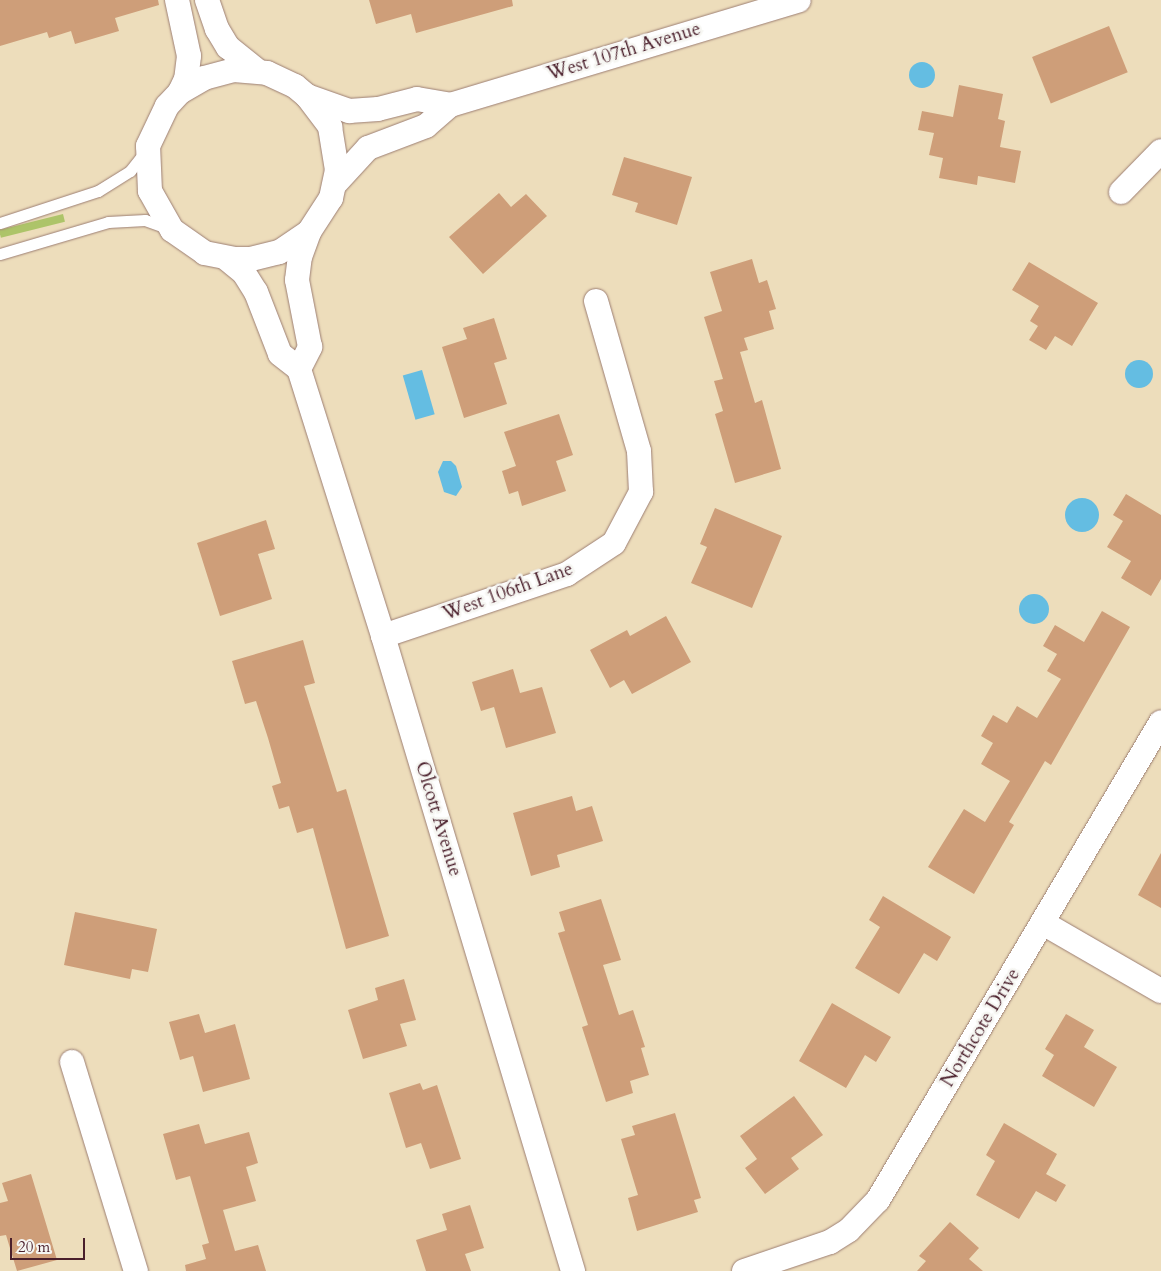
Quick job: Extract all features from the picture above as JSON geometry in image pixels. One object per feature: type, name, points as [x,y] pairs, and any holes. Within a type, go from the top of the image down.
[{"type":"street","points":[[177,0],[189,56],[186,79],[180,92],[158,119],[148,146],[150,191],[172,230],[193,247],[227,259],[244,273],[256,292],[280,354],[299,369],[310,347],[297,280],[300,257],[309,232]]},
{"type":"street","points":[[207,0],[217,29],[228,47],[258,71]]},
{"type":"street","name":"West 107th Avenue","points":[[335,184],[368,148],[426,126],[450,105],[799,0]]},
{"type":"street","points":[[180,92],[220,72],[258,71],[281,78],[308,96],[322,114],[334,140],[335,184],[325,211],[309,232],[291,246],[265,257],[227,259]]},
{"type":"street","name":"West 107th Avenue","points":[[308,96],[349,111],[378,109],[417,99],[450,105]]},
{"type":"street","points":[[1121,192],[1161,151]]},
{"type":"street","name":"West 106th Lane","points":[[383,636],[567,574],[614,543],[641,492],[639,451],[596,301]]},
{"type":"street","name":"Olcott Avenue","points":[[299,369],[383,636],[573,1271]]},
{"type":"street","name":"Northcote Drive","points":[[744,1271],[830,1242],[864,1216],[889,1184],[1161,722]]},
{"type":"street","points":[[1043,923],[1161,991]]},
{"type":"street","points":[[72,1062],[136,1271]]},
{"type":"lane","points":[[0,223],[98,191],[130,171],[148,146]]},
{"type":"lane","points":[[0,254],[78,228],[113,221],[145,220],[172,230]]},
{"type":"green space","points":[[63,214],[65,222],[1,238],[0,230]]},
{"type":"water","points":[[922,62],[931,66],[935,75],[931,84],[922,88],[913,84],[909,75],[913,66]]},
{"type":"water","points":[[1139,360],[1149,364],[1153,374],[1149,384],[1139,388],[1129,384],[1125,374],[1129,364]]},
{"type":"water","points":[[422,370],[435,414],[415,420],[403,376]]},
{"type":"water","points":[[443,461],[451,461],[456,466],[462,487],[456,496],[444,492],[438,472]]},
{"type":"water","points":[[1082,498],[1089,499],[1094,503],[1098,508],[1098,522],[1094,527],[1089,531],[1082,532],[1075,531],[1070,527],[1066,522],[1065,515],[1066,508],[1070,503],[1075,499]]},
{"type":"water","points":[[1034,594],[1045,598],[1049,609],[1045,620],[1034,624],[1023,620],[1019,609],[1023,598]]},
{"type":"building","points":[[0,0],[158,0],[159,5],[115,18],[119,31],[75,44],[71,31],[49,38],[47,32],[0,46]]},
{"type":"building","points":[[369,0],[512,0],[513,6],[416,33],[411,14],[376,24]]},
{"type":"building","points":[[1109,26],[1128,72],[1051,103],[1032,57]]},
{"type":"building","points":[[959,85],[1003,94],[998,119],[1005,121],[1000,147],[1021,151],[1015,183],[978,176],[977,185],[939,178],[943,158],[929,155],[934,133],[918,130],[922,111],[953,117]]},
{"type":"building","points":[[624,157],[692,177],[677,225],[635,212],[638,203],[612,195]]},
{"type":"building","points":[[499,193],[511,207],[526,194],[547,216],[483,274],[449,237]]},
{"type":"building","points":[[752,259],[759,283],[767,280],[776,309],[769,311],[774,329],[744,338],[748,350],[740,352],[755,403],[762,400],[781,469],[735,483],[715,414],[723,411],[714,381],[723,379],[704,317],[722,311],[710,272]]},
{"type":"building","points":[[1029,262],[1098,303],[1072,346],[1055,336],[1046,350],[1029,340],[1038,326],[1030,321],[1039,306],[1012,290]]},
{"type":"building","points":[[494,318],[507,359],[494,363],[507,404],[464,418],[442,347],[467,339],[463,328]]},
{"type":"building","points":[[559,414],[573,455],[556,461],[566,491],[522,506],[518,491],[509,494],[502,471],[516,466],[504,432]]},
{"type":"building","points":[[1126,494],[1161,515],[1161,579],[1151,596],[1121,578],[1131,561],[1107,547],[1123,521],[1113,515]]},
{"type":"building","points":[[715,508],[782,536],[752,608],[691,583],[707,547],[700,544]]},
{"type":"building","points":[[266,520],[275,549],[258,554],[272,599],[220,616],[197,543]]},
{"type":"building","points":[[1102,611],[1130,627],[1051,765],[1045,761],[1009,822],[1014,825],[974,894],[928,867],[964,809],[985,822],[1010,781],[981,764],[993,743],[981,736],[993,715],[1007,723],[1017,706],[1037,718],[1061,679],[1047,671],[1057,654],[1043,646],[1055,625],[1084,642]]},
{"type":"building","points":[[666,616],[691,662],[632,694],[624,680],[610,688],[590,650],[627,630],[630,636]]},
{"type":"building","points":[[303,640],[315,683],[304,686],[337,792],[346,789],[389,936],[346,949],[313,828],[297,833],[289,806],[279,809],[272,786],[281,783],[268,738],[256,701],[245,704],[232,661]]},
{"type":"building","points":[[513,669],[520,693],[542,687],[556,733],[506,748],[494,707],[481,711],[472,682]]},
{"type":"building","points":[[572,796],[576,811],[592,806],[603,841],[557,855],[560,867],[531,876],[513,813]]},
{"type":"building","points":[[1161,853],[1161,908],[1138,895]]},
{"type":"building","points":[[883,896],[951,937],[937,961],[924,953],[899,994],[855,968],[880,927],[869,920]]},
{"type":"building","points":[[601,899],[621,960],[603,965],[619,1015],[633,1010],[645,1047],[641,1048],[649,1075],[630,1081],[633,1093],[606,1102],[582,1027],[588,1025],[558,933],[565,931],[559,912]]},
{"type":"building","points":[[75,912],[157,929],[148,972],[132,969],[130,979],[64,965]]},
{"type":"building","points":[[404,979],[416,1020],[400,1024],[407,1046],[363,1059],[348,1010],[378,1000],[375,988]]},
{"type":"building","points":[[832,1003],[891,1037],[876,1062],[865,1055],[846,1088],[799,1061]]},
{"type":"building","points":[[199,1014],[205,1033],[235,1024],[250,1079],[203,1092],[193,1056],[180,1060],[169,1022]]},
{"type":"building","points":[[1066,1014],[1094,1030],[1084,1047],[1117,1067],[1094,1107],[1042,1076],[1054,1055],[1045,1049]]},
{"type":"building","points":[[420,1083],[423,1090],[437,1085],[461,1159],[430,1169],[421,1143],[406,1148],[389,1093]]},
{"type":"building","points":[[794,1096],[823,1135],[791,1158],[799,1169],[765,1194],[745,1168],[757,1159],[740,1136]]},
{"type":"building","points":[[675,1113],[701,1198],[694,1200],[698,1212],[637,1231],[628,1198],[638,1195],[621,1139],[635,1135],[632,1126]]},
{"type":"building","points":[[1004,1123],[1057,1154],[1046,1174],[1066,1185],[1056,1202],[1036,1191],[1019,1219],[976,1195],[995,1161],[986,1155]]},
{"type":"building","points":[[199,1124],[205,1144],[249,1132],[258,1163],[246,1167],[256,1201],[223,1210],[235,1251],[258,1245],[266,1271],[186,1271],[185,1265],[206,1259],[202,1245],[209,1243],[190,1176],[176,1180],[163,1134]]},
{"type":"building","points":[[31,1174],[57,1260],[17,1271],[6,1235],[0,1236],[0,1203],[8,1201],[2,1183]]},
{"type":"building","points":[[470,1205],[484,1248],[465,1254],[471,1271],[426,1271],[416,1240],[447,1230],[442,1214]]},
{"type":"building","points":[[950,1222],[979,1248],[969,1259],[983,1271],[917,1271],[926,1261],[919,1256]]}]
